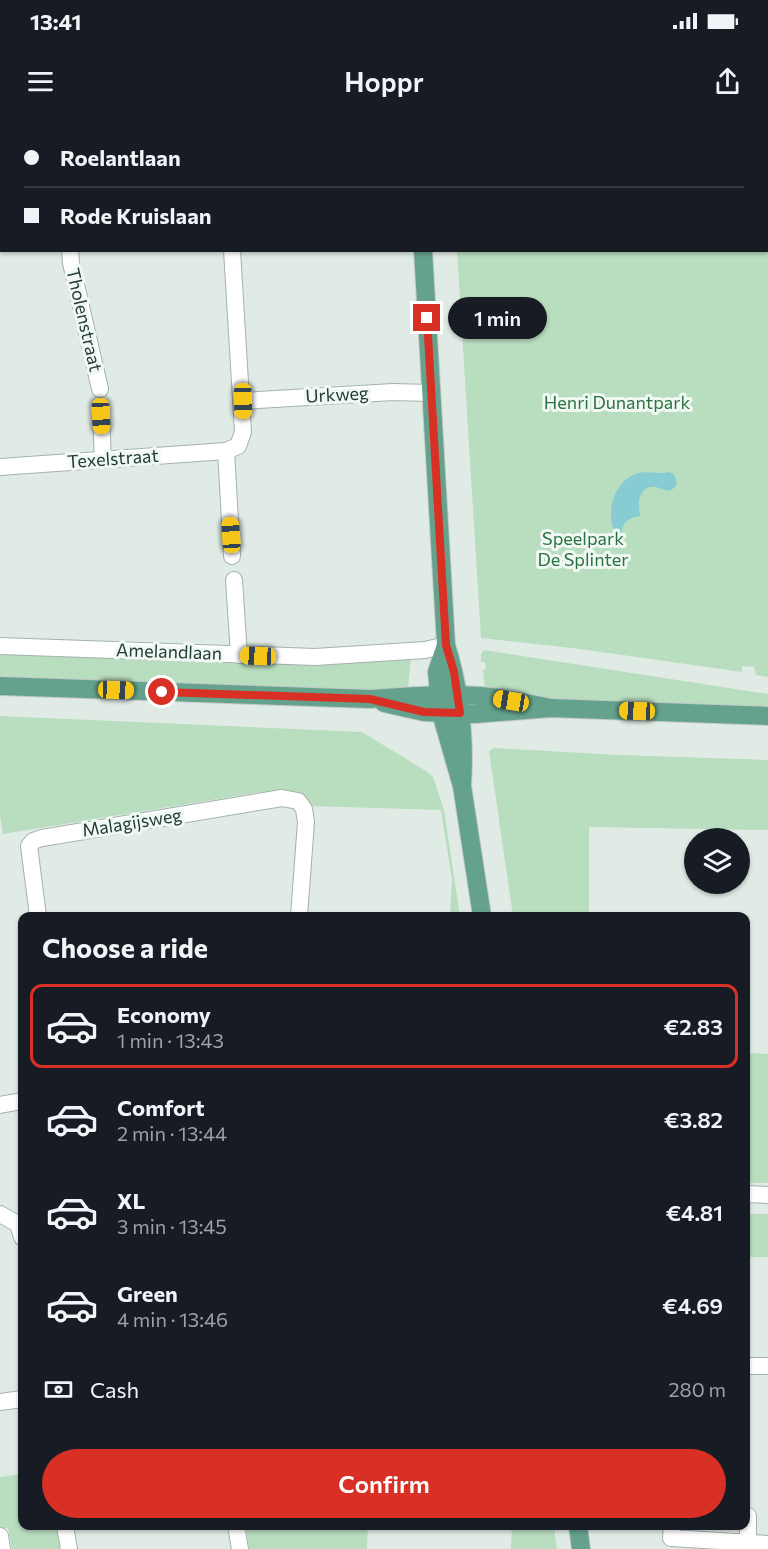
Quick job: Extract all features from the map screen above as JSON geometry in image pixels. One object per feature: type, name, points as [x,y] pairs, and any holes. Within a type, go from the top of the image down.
[{"type":"main road","points":[[423,252],[446,645],[454,672],[450,704],[481,912]]},
{"type":"main road","points":[[0,686],[370,699],[768,717]]},
{"type":"main road","points":[[579,1530],[582,1549]]},
{"type":"street","name":"Tholenstraat","points":[[70,252],[100,389]]},
{"type":"street","points":[[232,252],[243,401],[243,432],[238,446],[226,451],[232,556]]},
{"type":"street","name":"Urkweg","points":[[243,401],[393,392],[430,393]]},
{"type":"street","points":[[101,416],[104,460]]},
{"type":"street","name":"Texelstraat","points":[[0,467],[226,451]]},
{"type":"street","points":[[234,580],[239,655]]},
{"type":"street","name":"Amelandlaan","points":[[0,646],[315,657],[417,650],[446,645]]},
{"type":"street","name":"Malagijsweg","points":[[37,912],[29,846],[33,841],[282,798],[298,801],[304,809],[306,822],[299,912]]},
{"type":"street","points":[[0,1105],[18,1102]]},
{"type":"street","points":[[750,1194],[768,1195]]},
{"type":"street","points":[[0,1214],[18,1224]]},
{"type":"street","points":[[750,1366],[768,1366]]},
{"type":"street","points":[[0,1402],[18,1400]]},
{"type":"street","points":[[66,1530],[69,1549]]},
{"type":"street","points":[[237,1530],[240,1549]]},
{"type":"street","points":[[672,1530],[671,1538],[768,1544]]},
{"type":"street","points":[[748,1530],[748,1543]]},
{"type":"street","points":[[0,1536],[2,1549]]},
{"type":"green space","name":"Henri Dunantpark","points":[[457,252],[768,252],[768,677],[756,675],[754,667],[742,666],[742,672],[580,649],[481,638]]},
{"type":"green space","points":[[484,650],[768,694],[768,707],[555,699],[485,691],[483,670],[486,669],[485,662],[481,662],[481,654]]},
{"type":"green space","points":[[0,653],[315,665],[411,659],[408,688],[365,692],[0,676]]},
{"type":"green space","points":[[0,716],[362,732],[433,777],[444,810],[459,912],[450,912],[452,880],[441,810],[311,806],[279,791],[260,792],[3,834],[0,816]]},
{"type":"green space","points":[[494,748],[768,760],[768,830],[589,827],[589,912],[512,912],[489,751]]},
{"type":"green space","points":[[750,1053],[768,1054],[768,1183],[750,1183]]},
{"type":"green space","points":[[750,1214],[768,1214],[768,1257],[750,1257]]},
{"type":"green space","points":[[18,1475],[18,1530],[57,1530],[60,1549],[12,1549],[8,1528],[0,1528],[0,1477]]},
{"type":"green space","points":[[247,1530],[368,1530],[367,1549],[249,1549]]},
{"type":"green space","points":[[512,1530],[555,1530],[557,1549],[511,1549]]},
{"type":"water","points":[[668,472],[674,474],[677,483],[675,487],[665,490],[650,487],[642,492],[639,501],[641,516],[626,522],[619,538],[614,530],[611,512],[612,502],[621,485],[636,474]]},
{"type":"route","points":[[162,692],[370,699],[424,712],[460,713],[454,672],[446,645],[427,318]]},
{"type":"park label","name":"Speelpark De Splinter","points":[[583,549]]}]
